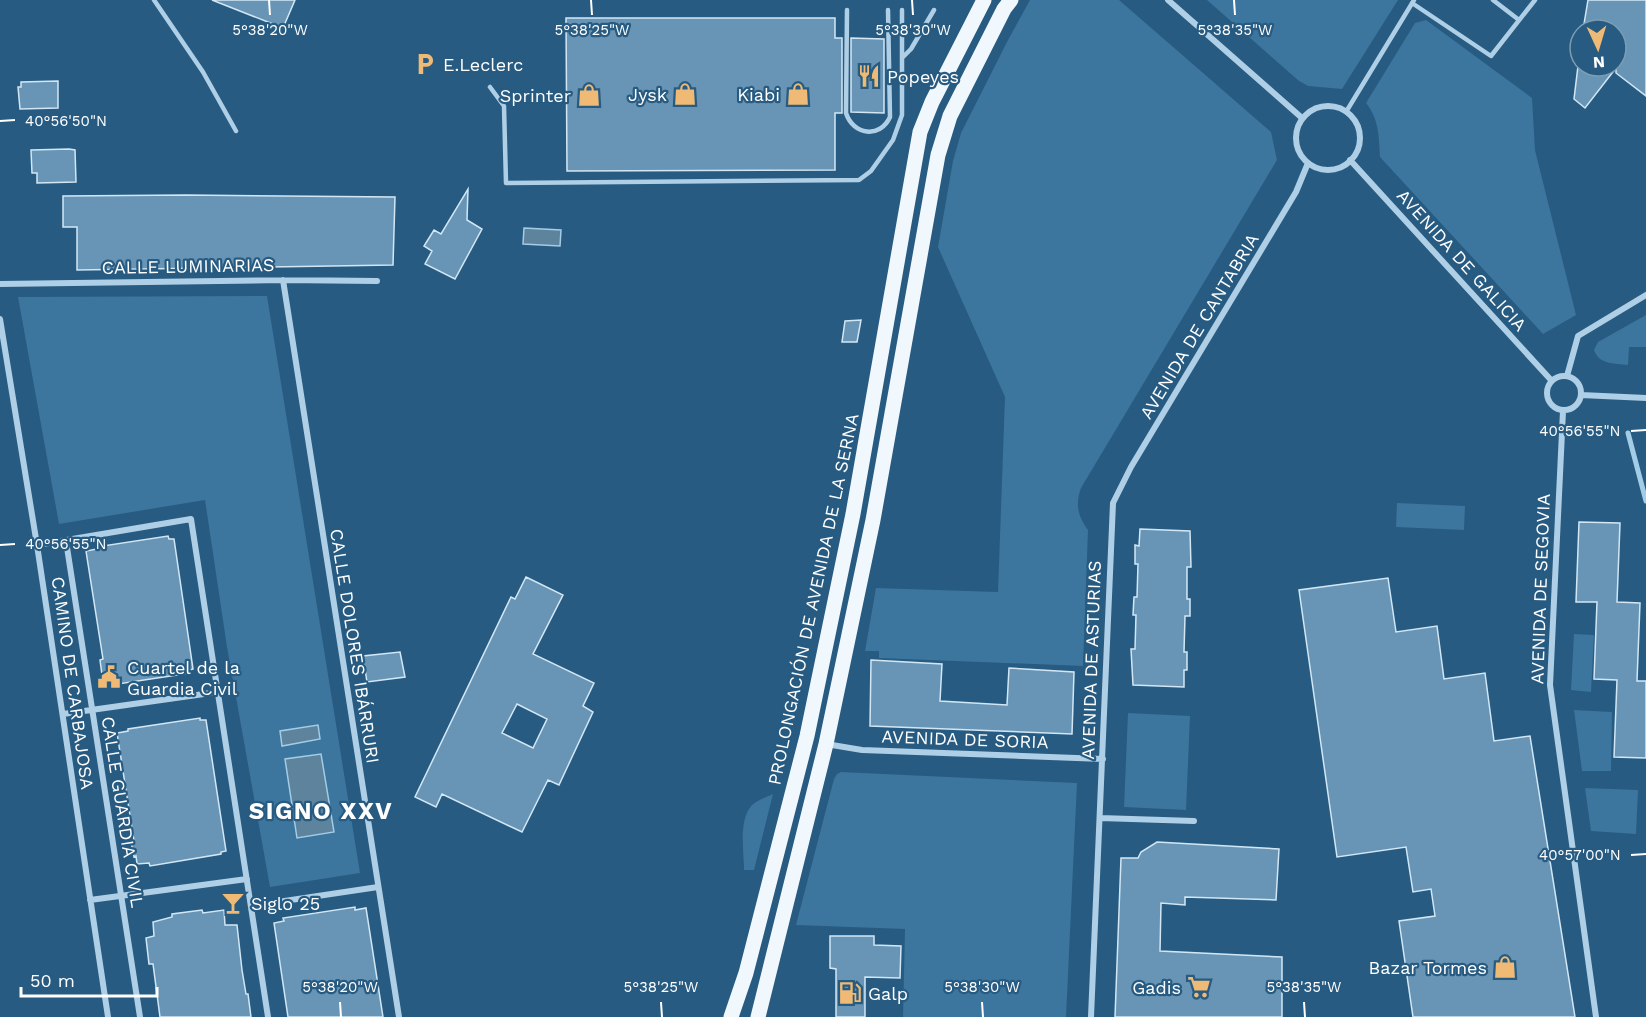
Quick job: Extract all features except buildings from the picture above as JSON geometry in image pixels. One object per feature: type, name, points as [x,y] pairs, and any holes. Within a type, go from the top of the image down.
[{"type":"main road","name":"PROLONGACIÓN DE AVENIDA DE LA SERNA","points":[[730,1017],[746,972],[807,736],[853,514],[920,132],[932,102],[984,0]]},
{"type":"main road","points":[[758,1017],[826,744],[873,520],[938,155],[950,116],[1004,9],[1011,0]]},
{"type":"street","points":[[1168,0],[1302,118]]},
{"type":"street","points":[[1318,107],[1337,108],[1346,112],[1354,120],[1359,130],[1360,141],[1357,151],[1343,166],[1325,170],[1308,163],[1297,147],[1296,137],[1302,118],[1318,107]]},
{"type":"street","name":"AVENIDA DE GALICIA","points":[[1350,160],[1551,380]]},
{"type":"street","name":"AVENIDA DE CANTABRIA","points":[[1113,502],[1131,467],[1296,192],[1308,163]]},
{"type":"street","name":"CALLE DOLORES IBÁRRURI","points":[[283,280],[399,1017]]},
{"type":"street","name":"CALLE LUMINARIAS","points":[[0,284],[376,281]]},
{"type":"street","points":[[1566,376],[1578,336],[1646,295]]},
{"type":"street","name":"CAMINO DE CARBAJOSA","points":[[0,319],[37,545],[108,1017]]},
{"type":"street","points":[[1558,376],[1566,376],[1578,382],[1581,395],[1578,403],[1572,409],[1563,411],[1553,408],[1547,400],[1546,389],[1551,380],[1558,376]]},
{"type":"street","points":[[1581,395],[1646,398]]},
{"type":"street","name":"AVENIDA DE SEGOVIA","points":[[1563,411],[1550,685],[1596,1017]]},
{"type":"street","name":"AVENIDA DE ASTURIAS","points":[[1091,1017],[1113,502]]},
{"type":"street","points":[[37,545],[191,519],[268,1017]]},
{"type":"street","name":"CALLE GUARDIA CIVIL","points":[[66,541],[140,1017]]},
{"type":"street","points":[[63,714],[218,692]]},
{"type":"street","name":"AVENIDA DE SORIA","points":[[826,744],[862,750],[1103,759]]},
{"type":"street","points":[[1100,818],[1194,821]]},
{"type":"street","points":[[90,900],[247,879]]},
{"type":"street","points":[[251,906],[378,887]]},
{"type":"lane","points":[[154,0],[204,72],[236,131]]},
{"type":"lane","points":[[1493,0],[1519,20]]},
{"type":"lane","points":[[1346,112],[1413,2],[1491,56],[1535,0]]},
{"type":"lane","points":[[847,10],[846,113],[849,122],[863,132],[878,130],[886,124],[890,117],[888,10]]},
{"type":"lane","points":[[490,87],[504,106],[506,183],[859,180],[871,171],[893,140],[902,115],[902,10]]},
{"type":"lane","points":[[902,58],[911,49],[934,10]]},
{"type":"shaded area","points":[[1030,0],[1119,0],[1271,132],[1277,160],[1081,488],[1078,510],[1088,530],[1083,666],[879,658],[879,651],[865,651],[876,588],[998,592],[1005,397],[938,247],[953,161],[961,133]]},
{"type":"shaded area","points":[[1207,0],[1398,0],[1342,89],[1308,86],[1299,81]]},
{"type":"shaded area","points":[[1426,20],[1532,98],[1535,150],[1576,315],[1543,334],[1380,157],[1376,122],[1366,103],[1415,23]]},
{"type":"shaded area","points":[[524,228],[561,230],[560,246],[523,244]]},
{"type":"shaded area","points":[[267,296],[360,873],[270,887],[227,647],[205,500],[59,524],[18,297]]},
{"type":"shaded area","points":[[1646,315],[1646,347],[1629,347],[1628,365],[1604,361],[1596,355],[1594,350],[1598,342]]},
{"type":"shaded area","points":[[1397,503],[1465,506],[1464,530],[1396,527]]},
{"type":"shaded area","points":[[1574,634],[1594,635],[1591,692],[1571,690]]},
{"type":"shaded area","points":[[1574,710],[1612,712],[1611,771],[1582,771]]},
{"type":"shaded area","points":[[1128,713],[1190,716],[1186,810],[1124,807]]},
{"type":"shaded area","points":[[318,725],[320,739],[282,746],[280,731]]},
{"type":"shaded area","points":[[321,754],[334,832],[297,838],[285,759]]},
{"type":"shaded area","points":[[841,772],[1077,783],[1066,1017],[903,1017],[905,929],[796,925],[834,779]]},
{"type":"shaded area","points":[[1585,788],[1638,790],[1636,834],[1591,831]]},
{"type":"shaded area","points":[[773,794],[754,870],[744,870],[743,827],[748,811],[754,803]]},
{"type":"waterway","points":[[1628,433],[1646,501]]},
{"type":"place","name":"E.Leclerc","points":[[425,64]]},
{"type":"place","name":"Popeyes","points":[[869,76]]},
{"type":"place","name":"Jysk","points":[[685,94]]},
{"type":"place","name":"Kiabi","points":[[798,94]]},
{"type":"place","name":"Sprinter","points":[[589,95]]},
{"type":"place","name":"Cuartel de la Guardia Civil","points":[[109,677]]},
{"type":"place","name":"Siglo 25","points":[[233,903]]},
{"type":"place","name":"Bazar Tormes","points":[[1505,967]]},
{"type":"place","name":"Gadis","points":[[1199,987]]},
{"type":"place","name":"Galp","points":[[850,993]]},
{"type":"district","name":"SIGNO XXV","points":[[321,811]]}]
